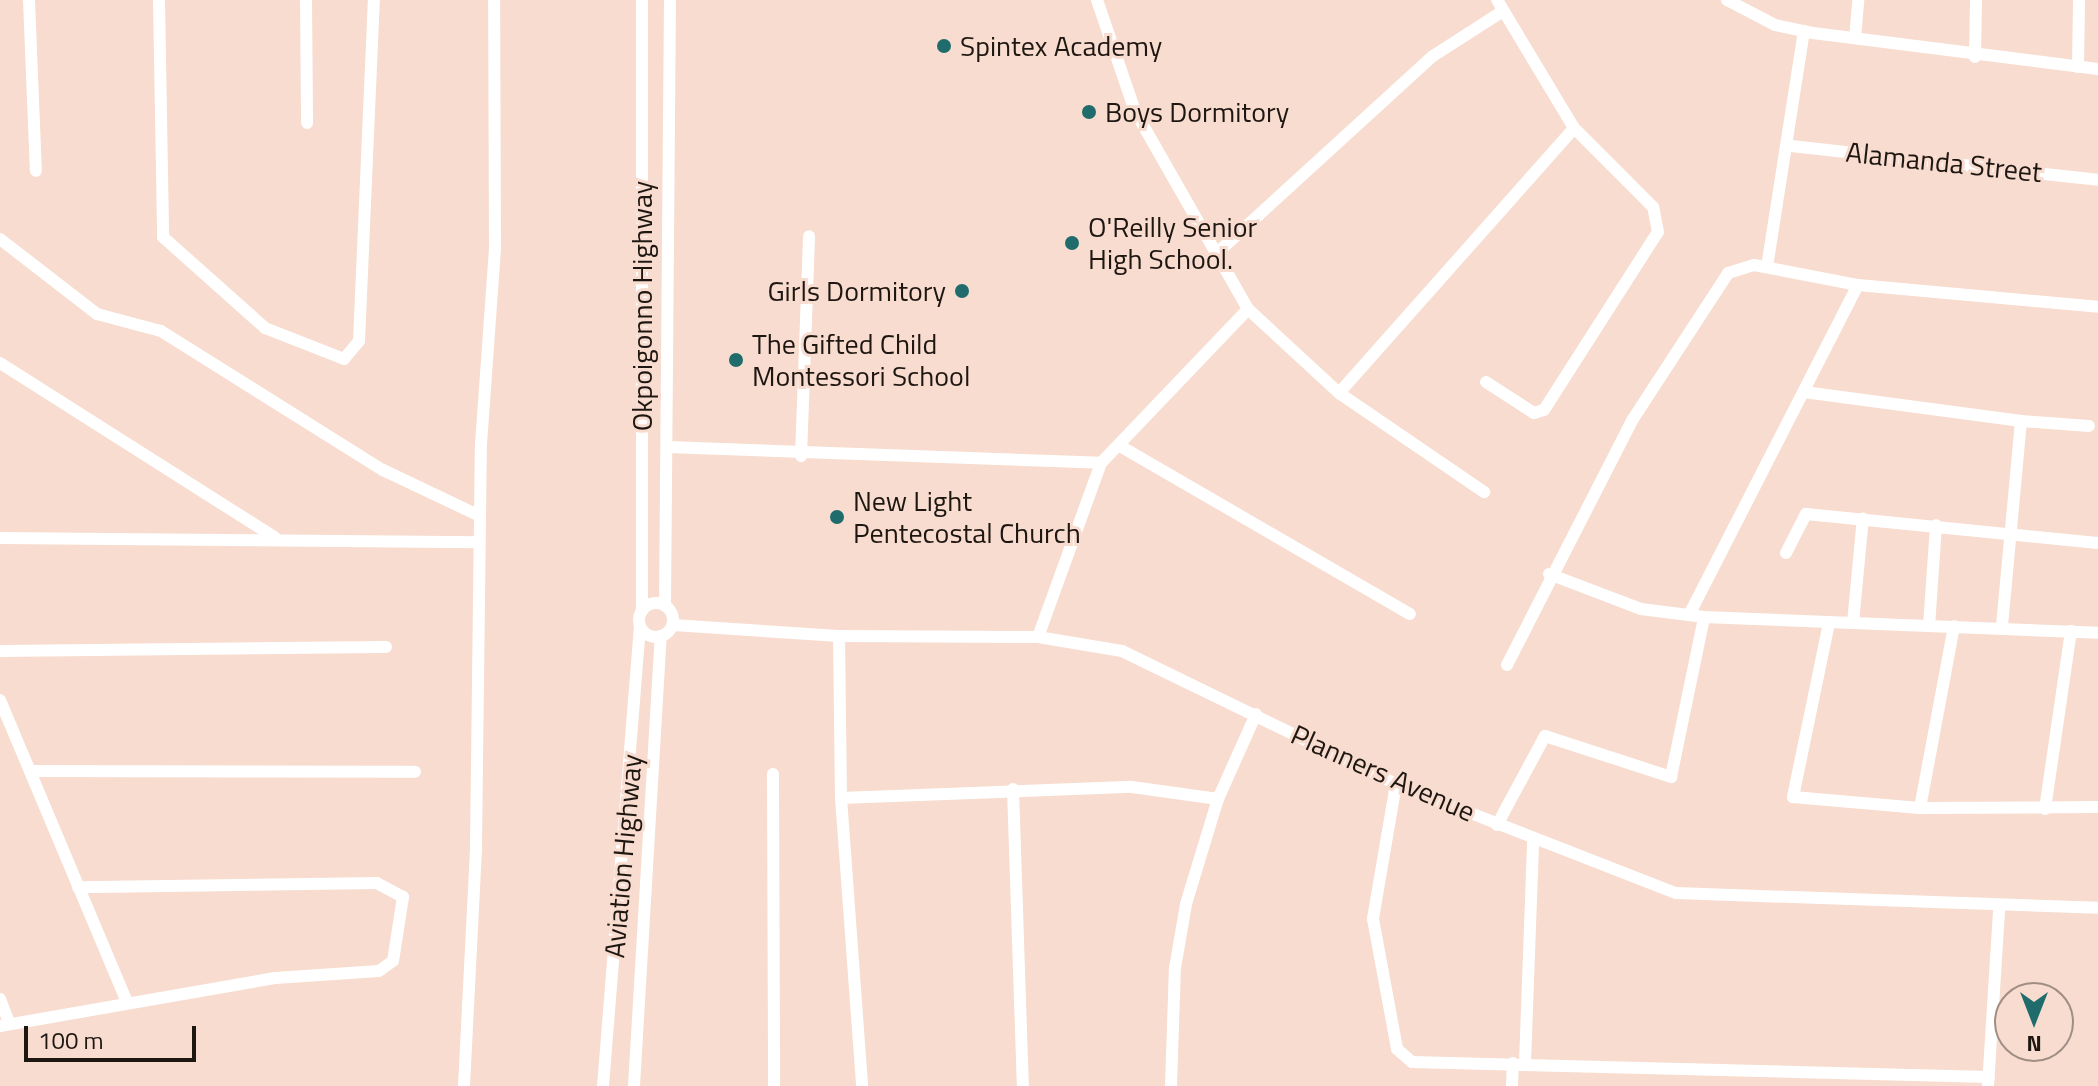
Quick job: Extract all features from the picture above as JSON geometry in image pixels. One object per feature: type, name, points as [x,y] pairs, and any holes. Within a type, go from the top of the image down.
[{"type":"street","points":[[29,0],[36,171]]},
{"type":"street","points":[[159,0],[163,237],[265,328],[344,359],[359,341],[374,0]]},
{"type":"street","points":[[306,0],[307,123]]},
{"type":"street","points":[[464,1086],[479,542],[495,249],[494,0]]},
{"type":"street","name":"Okpoigonno Highway","points":[[640,626],[642,0]]},
{"type":"street","name":"Okpoigonno Highway","points":[[665,606],[670,0]]},
{"type":"street","points":[[1097,0],[1135,111],[1248,309],[1339,393],[1484,492]]},
{"type":"street","points":[[1727,0],[1804,31],[1975,57],[2098,69]]},
{"type":"street","points":[[1855,38],[1858,0]]},
{"type":"street","points":[[1975,57],[1976,0]]},
{"type":"street","points":[[2078,67],[2079,0]]},
{"type":"street","points":[[1217,253],[1433,56],[1500,5],[1574,128],[1642,193],[1658,232],[1544,410],[1534,413],[1486,382]]},
{"type":"street","points":[[1767,267],[1791,146],[1804,31]]},
{"type":"street","points":[[1339,393],[1574,128]]},
{"type":"street","name":"Alamanda Street","points":[[1791,146],[2098,180]]},
{"type":"street","points":[[801,456],[809,236]]},
{"type":"street","points":[[0,239],[97,314],[161,331],[383,470],[480,516]]},
{"type":"street","points":[[1507,665],[1549,574],[1633,419],[1728,273],[1767,267],[1858,285],[2098,307]]},
{"type":"street","points":[[1689,615],[1858,285]]},
{"type":"street","points":[[1038,637],[1101,463],[1248,309]]},
{"type":"street","points":[[0,363],[275,537]]},
{"type":"street","points":[[1804,392],[2021,421],[2089,426]]},
{"type":"street","points":[[2002,627],[2013,534],[2021,421]]},
{"type":"street","points":[[1120,446],[1410,614]]},
{"type":"street","points":[[668,447],[801,456],[1101,463]]},
{"type":"street","points":[[1786,553],[1803,515],[1863,518],[2098,543]]},
{"type":"street","points":[[1853,623],[1863,518]]},
{"type":"street","points":[[1929,626],[1936,525]]},
{"type":"street","points":[[0,538],[275,537],[479,542]]},
{"type":"street","points":[[1549,574],[1641,609],[1704,617],[2098,633]]},
{"type":"street","points":[[640,626],[661,636],[673,625],[665,606],[642,611]]},
{"type":"street","points":[[1497,825],[1545,736],[1671,777],[1704,617]]},
{"type":"street","points":[[1829,623],[1793,797],[1920,808],[2098,807]]},
{"type":"street","name":"Planners Avenue","points":[[673,625],[839,636],[1038,637],[1122,651],[1396,784],[1533,841],[1676,893],[1829,893],[1999,910],[2098,908]]},
{"type":"street","name":"Aviation Highway","points":[[603,1086],[640,626]]},
{"type":"street","points":[[1920,808],[1954,626]]},
{"type":"street","points":[[2045,809],[2071,631]]},
{"type":"street","name":"Aviation Highway","points":[[634,1086],[661,636]]},
{"type":"street","points":[[839,636],[841,798],[862,1086]]},
{"type":"street","points":[[0,651],[386,647]]},
{"type":"street","points":[[0,700],[127,1002]]},
{"type":"street","points":[[1171,1086],[1175,968],[1218,799],[1256,714]]},
{"type":"street","points":[[30,771],[415,772]]},
{"type":"street","points":[[773,774],[774,1086]]},
{"type":"street","points":[[1396,784],[1373,919],[1397,1049],[1412,1062],[1519,1063],[1843,1081],[1988,1081],[1999,910]]},
{"type":"street","points":[[841,798],[1013,789],[1132,787],[1218,799]]},
{"type":"street","points":[[1013,789],[1023,1086]]},
{"type":"street","points":[[1512,1086],[1519,1063],[1533,841]]},
{"type":"street","points":[[0,999],[5,1024],[275,978],[379,971],[393,961],[403,897],[377,883],[78,887]]},
{"type":"place","name":"Spintex Academy","points":[[944,46]]},
{"type":"place","name":"Boys Dormitory","points":[[1089,112]]},
{"type":"place","name":"O'Reilly Senior High School.","points":[[1072,243]]},
{"type":"place","name":"Girls Dormitory","points":[[962,291]]},
{"type":"place","name":"The Gifted Child Montessori School","points":[[736,360]]},
{"type":"place","name":"New Light Pentecostal Church","points":[[837,517]]}]
